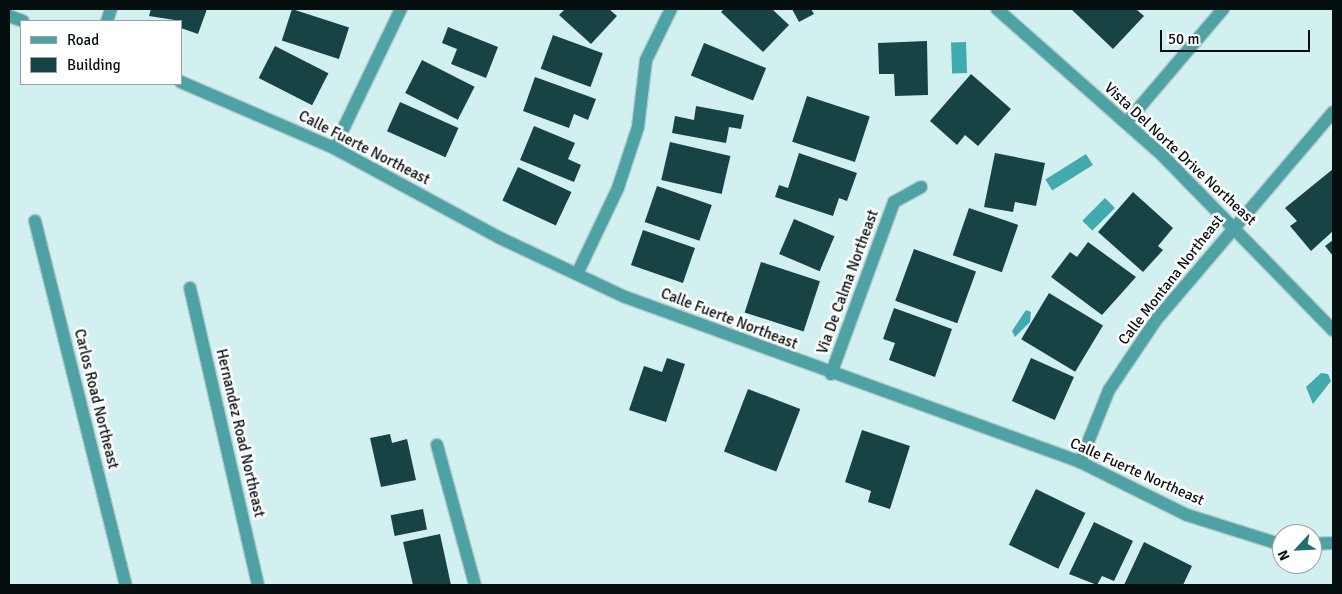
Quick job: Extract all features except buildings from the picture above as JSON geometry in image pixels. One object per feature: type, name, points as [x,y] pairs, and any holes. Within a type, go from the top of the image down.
[{"type":"street","points":[[334,148],[401,9]]},
{"type":"street","points":[[577,274],[618,188],[638,127],[646,60],[671,9]]},
{"type":"street","name":"Vista Del Norte Drive Northeast","points":[[997,9],[1126,123],[1233,226],[1333,330]]},
{"type":"street","points":[[1126,123],[1223,9]]},
{"type":"street","name":"Calle Fuerte Northeast","points":[[182,82],[334,148],[625,297],[831,374],[1080,462],[1187,515],[1272,542]]},
{"type":"street","name":"Calle Montana Northeast","points":[[1080,462],[1109,390],[1156,320],[1233,226],[1333,112]]},
{"type":"street","name":"Via De Calma Northeast","points":[[831,374],[894,202],[921,187]]},
{"type":"street","name":"Carlos Road Northeast","points":[[35,221],[126,585]]},
{"type":"street","name":"Hernandez Road Northeast","points":[[190,288],[258,585]]},
{"type":"street","points":[[437,445],[475,585]]},
{"type":"water","points":[[966,42],[967,73],[952,74],[951,43]]},
{"type":"water","points":[[1086,154],[1093,165],[1052,190],[1045,179]]},
{"type":"water","points":[[1105,198],[1115,208],[1092,231],[1082,221]]},
{"type":"water","points":[[1026,310],[1031,312],[1030,322],[1015,337],[1012,331]]},
{"type":"water","points":[[1321,373],[1328,374],[1331,381],[1313,404],[1306,387]]}]
